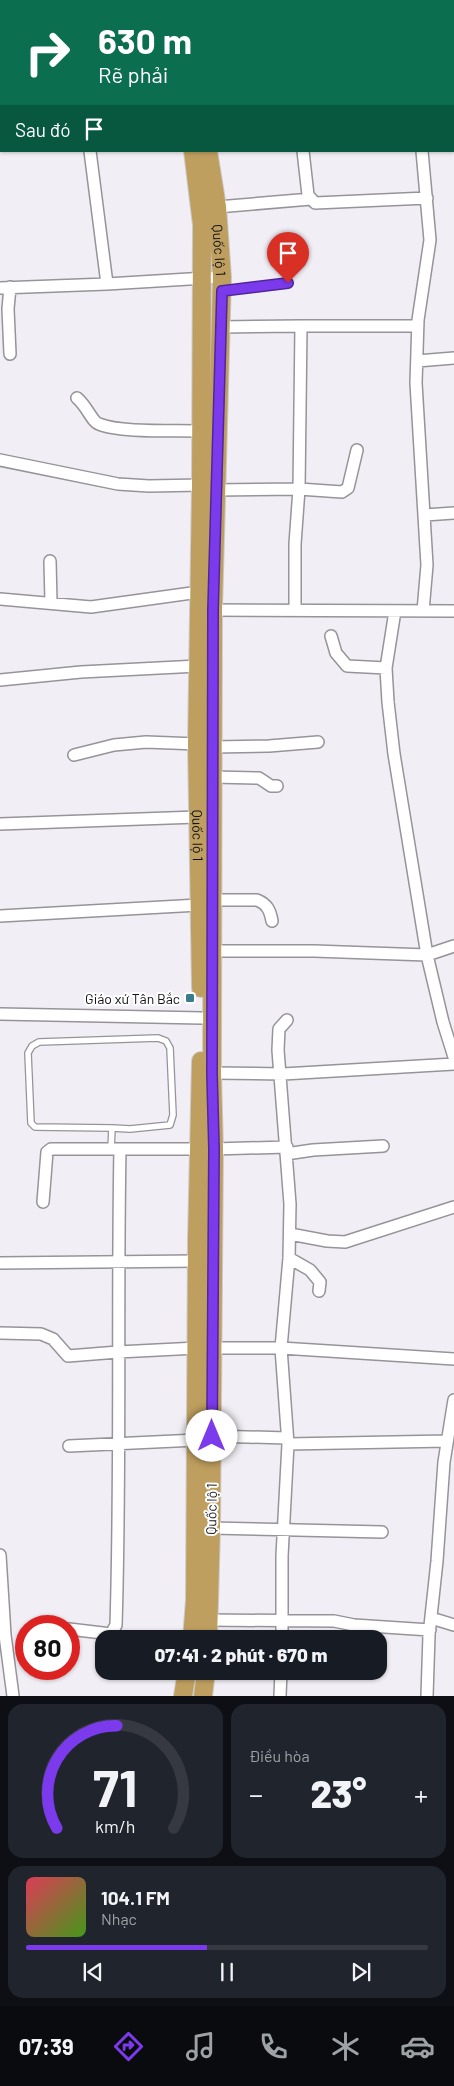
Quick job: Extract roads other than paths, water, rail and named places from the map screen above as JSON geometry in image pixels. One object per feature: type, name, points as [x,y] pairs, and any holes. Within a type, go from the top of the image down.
[{"type":"highway","name":"Quốc lộ 1","points":[[193,152],[202,225],[201,431],[209,488],[213,610],[205,745],[197,817],[213,951],[212,1074],[197,1261],[204,1348]]},
{"type":"highway","name":"Quốc lộ 1","points":[[193,1630],[204,1438],[207,1149],[202,1018],[213,777],[205,745],[198,666],[199,592],[209,488],[221,327],[222,284],[217,208],[208,152]]},
{"type":"highway","points":[[202,286],[222,284]]},
{"type":"highway","name":"Quốc lộ 1","points":[[204,1438],[211,1528],[208,1630]]},
{"type":"highway","points":[[182,1696],[185,1680]]},
{"type":"highway","points":[[203,1696],[205,1680]]},
{"type":"street","points":[[90,152],[107,284]]},
{"type":"street","points":[[304,152],[307,192],[311,200],[318,204],[427,198]]},
{"type":"street","points":[[422,152],[430,240],[418,326],[416,383],[427,565],[423,611]]},
{"type":"street","points":[[217,208],[311,200]]},
{"type":"street","points":[[10,354],[5,287],[107,284],[202,286]]},
{"type":"street","points":[[295,610],[301,326]]},
{"type":"street","points":[[221,327],[418,326]]},
{"type":"street","points":[[417,361],[454,358]]},
{"type":"street","points":[[77,398],[84,403],[92,418],[99,424],[120,428],[201,431]]},
{"type":"street","points":[[0,460],[118,484],[299,489],[338,492],[346,491],[357,450]]},
{"type":"street","points":[[425,515],[454,513]]},
{"type":"street","points":[[50,561],[51,602]]},
{"type":"street","points":[[0,599],[91,607],[199,592]]},
{"type":"street","points":[[213,610],[454,612]]},
{"type":"street","points":[[395,611],[386,668],[394,754],[427,955],[443,1022],[454,1057]]},
{"type":"street","points":[[330,636],[336,653],[347,666],[386,668]]},
{"type":"street","points":[[0,680],[81,672],[198,666]]},
{"type":"street","points":[[74,755],[114,745],[130,744],[269,746],[318,742]]},
{"type":"street","points":[[213,777],[259,778],[271,786],[277,786]]},
{"type":"street","points":[[0,824],[197,817]]},
{"type":"street","points":[[0,916],[257,900],[271,911],[272,921]]},
{"type":"street","points":[[213,951],[314,951],[427,955],[454,946]]},
{"type":"street","points":[[0,1014],[202,1018]]},
{"type":"street","points":[[282,1630],[281,1595],[288,1441],[281,1348],[290,1234],[278,1050],[279,1029],[287,1020]]},
{"type":"street","points":[[212,1074],[280,1074],[454,1064]]},
{"type":"street","points":[[44,1202],[49,1150],[207,1149],[286,1151],[383,1146]]},
{"type":"street","points":[[80,1630],[111,1634],[116,1625],[119,1442],[115,1149]]},
{"type":"street","points":[[290,1234],[327,1241],[345,1242],[454,1207]]},
{"type":"street","points":[[289,1258],[316,1275],[320,1282],[319,1291]]},
{"type":"street","points":[[0,1263],[197,1261]]},
{"type":"street","points":[[0,1333],[41,1334],[53,1339],[68,1356],[204,1348],[281,1348],[454,1359]]},
{"type":"street","points":[[427,1696],[430,1624],[447,1441],[454,1400]]},
{"type":"street","points":[[69,1446],[204,1438],[288,1441],[447,1441]]},
{"type":"street","points":[[211,1528],[382,1532]]},
{"type":"street","points":[[0,1555],[5,1634],[12,1696]]},
{"type":"street","points":[[209,1620],[334,1621],[354,1626],[454,1625]]},
{"type":"street","points":[[280,1696],[281,1680]]},
{"type":"lane","points":[[222,284],[288,283]]},
{"type":"lane","points":[[158,1038],[166,1041],[170,1048],[173,1115],[170,1125],[130,1129],[112,1128],[35,1127],[31,1123],[28,1053],[32,1046],[38,1042],[158,1038]]},
{"type":"lane","points":[[112,1128],[115,1149]]},
{"type":"place","name":"Giáo xứ Tân Bắc","points":[[190,998]]}]
